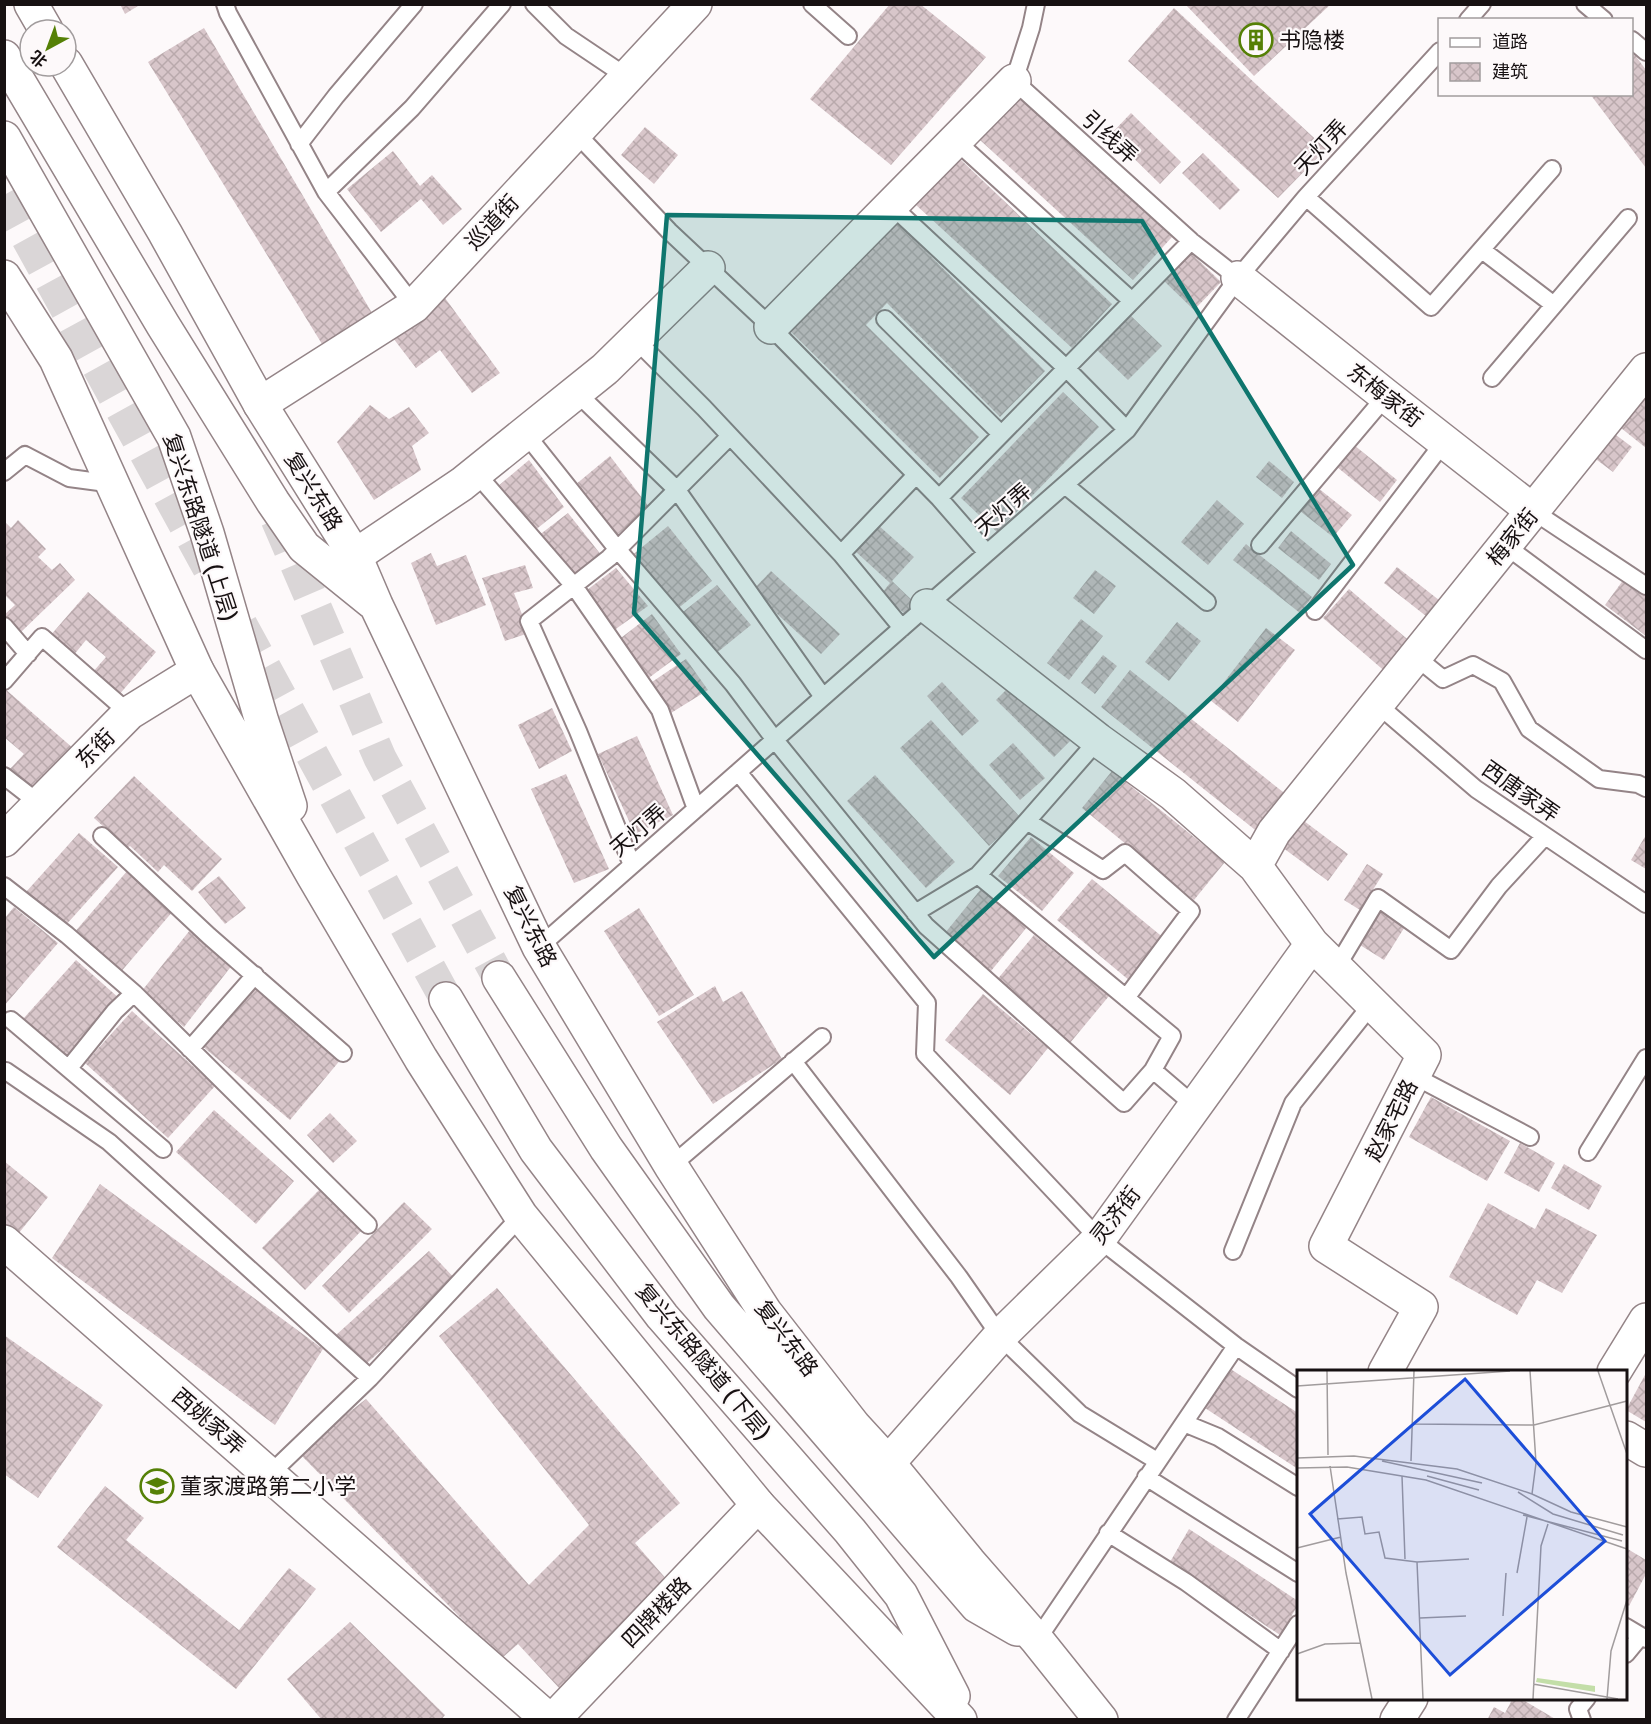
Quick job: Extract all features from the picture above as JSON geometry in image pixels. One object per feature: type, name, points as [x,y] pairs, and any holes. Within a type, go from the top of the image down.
[{"type":"main road","points":[[31,4],[39,18]]},
{"type":"main road","name":"巡道街","points":[[260,404],[414,306],[695,4]]},
{"type":"main road","points":[[4,57],[163,325],[273,502],[304,547],[376,605]]},
{"type":"main road","name":"复兴东路","points":[[74,78],[165,233],[260,404],[355,556],[376,605],[539,947],[671,1166],[765,1312],[854,1426],[888,1463],[1101,1719]]},
{"type":"main road","points":[[771,327],[1014,81]]},
{"type":"main road","name":"复兴东路隧道 (上层)","points":[[4,138],[174,437],[207,533],[262,722],[313,875]]},
{"type":"main road","points":[[355,556],[462,484],[605,369],[708,268]]},
{"type":"main road","points":[[4,277],[56,359],[197,671],[421,1059],[521,1216],[758,1505],[960,1719]]},
{"type":"main road","name":"东梅家街","points":[[1238,278],[1533,511]]},
{"type":"main road","name":"梅家街","points":[[1255,866],[1274,832],[1647,370]]},
{"type":"main road","name":"赵家宅路","points":[[927,606],[1098,740],[1173,794],[1255,866],[1312,944],[1424,1055],[1326,1246],[1421,1307],[1385,1370]]},
{"type":"main road","name":"东街","points":[[4,840],[129,713],[197,671]]},
{"type":"main road","name":"灵济街","points":[[888,1463],[1000,1336],[1100,1239],[1312,944]]},
{"type":"main road","name":"复兴东路隧道 (下层)","points":[[499,978],[606,1148],[719,1307],[977,1606],[1037,1640]]},
{"type":"main road","name":"复兴东路隧道 (下层)","points":[[446,999],[536,1150],[662,1316],[850,1531],[901,1595],[965,1719]]},
{"type":"main road","name":"西姚家弄","points":[[4,1242],[551,1719]]},
{"type":"main road","points":[[1615,1370],[1647,1320]]},
{"type":"main road","points":[[1627,1439],[1647,1450]]},
{"type":"main road","name":"四牌楼路","points":[[551,1719],[758,1505]]},
{"type":"main road","points":[[1397,1719],[1410,1700]]},
{"type":"lane","points":[[225,4],[326,192],[414,306]]},
{"type":"lane","points":[[299,144],[336,96],[414,4]]},
{"type":"lane","points":[[326,192],[412,108],[502,4]]},
{"type":"lane","points":[[534,4],[567,36],[627,77]]},
{"type":"lane","points":[[812,4],[848,36]]},
{"type":"lane","points":[[1014,81],[1036,4]]},
{"type":"lane","points":[[1470,18],[1482,4]]},
{"type":"lane","points":[[1585,4],[1602,18]]},
{"type":"lane","points":[[1633,41],[1647,52]]},
{"type":"lane","name":"天灯弄","points":[[539,947],[1127,430],[1238,278],[1305,197],[1438,53]]},
{"type":"lane","name":"引线弄","points":[[1014,81],[1191,241],[1238,278]]},
{"type":"lane","points":[[575,132],[669,231],[771,327],[939,498],[987,553]]},
{"type":"lane","points":[[955,140],[1132,301]]},
{"type":"lane","points":[[1305,197],[1431,307],[1552,169]]},
{"type":"lane","points":[[891,206],[1066,368],[1127,430]]},
{"type":"lane","points":[[1492,378],[1628,218]]},
{"type":"lane","points":[[939,498],[1191,241]]},
{"type":"lane","points":[[1482,250],[1554,305]]},
{"type":"lane","points":[[885,319],[1001,434]]},
{"type":"lane","points":[[635,339],[841,554],[902,628]]},
{"type":"lane","points":[[576,392],[677,490],[824,697]]},
{"type":"lane","points":[[1260,545],[1386,396]]},
{"type":"lane","points":[[525,433],[618,550],[733,684],[775,740],[926,926],[1124,1103],[1153,1070],[1172,1036],[978,875]]},
{"type":"lane","points":[[632,865],[578,731],[529,621],[618,550],[730,436]]},
{"type":"lane","points":[[1315,611],[1444,442]]},
{"type":"lane","points":[[4,472],[26,454],[69,478],[114,484]]},
{"type":"lane","points":[[476,473],[574,586],[660,710],[696,809]]},
{"type":"lane","points":[[841,554],[916,475]]},
{"type":"lane","points":[[1065,485],[1207,603]]},
{"type":"lane","points":[[1533,511],[1647,586]]},
{"type":"lane","points":[[1506,546],[1647,650]]},
{"type":"lane","points":[[4,627],[28,654]]},
{"type":"lane","points":[[4,681],[42,637],[129,713]]},
{"type":"lane","points":[[1416,657],[1443,679],[1473,665],[1502,681],[1529,729],[1599,779],[1638,784],[1647,788]]},
{"type":"lane","name":"西唐家弄","points":[[1377,704],[1476,789],[1647,904]]},
{"type":"lane","points":[[915,913],[978,875],[1098,740]]},
{"type":"lane","points":[[738,772],[927,1003],[925,1054],[1100,1239],[1236,1346],[1297,1388]]},
{"type":"lane","points":[[4,776],[40,804]]},
{"type":"lane","points":[[1028,821],[1103,870],[1125,854],[1191,910],[1126,998]]},
{"type":"lane","points":[[102,836],[209,936],[343,1053]]},
{"type":"lane","points":[[1336,968],[1378,898],[1451,950],[1499,886],[1545,836]]},
{"type":"lane","points":[[4,886],[67,935],[134,993],[368,1225]]},
{"type":"lane","points":[[190,1049],[255,975]]},
{"type":"lane","points":[[69,1068],[115,1011],[134,993]]},
{"type":"lane","points":[[1233,1251],[1293,1103],[1372,1004]]},
{"type":"lane","points":[[12,1020],[163,1149]]},
{"type":"lane","points":[[671,1166],[822,1036]]},
{"type":"lane","points":[[1588,1152],[1647,1058]]},
{"type":"lane","points":[[793,1060],[958,1277],[1000,1336],[1080,1414],[1157,1461]]},
{"type":"lane","points":[[1153,1070],[1195,1106]]},
{"type":"lane","points":[[6,1071],[109,1142],[370,1378]]},
{"type":"lane","points":[[1414,1076],[1530,1137]]},
{"type":"lane","points":[[270,1474],[370,1378],[521,1216]]},
{"type":"lane","points":[[1037,1640],[1236,1346]]},
{"type":"lane","points":[[1184,1423],[1218,1437],[1297,1486]]},
{"type":"lane","points":[[1146,1477],[1297,1572]]},
{"type":"lane","points":[[1108,1533],[1186,1582],[1281,1651]]},
{"type":"lane","points":[[1236,1719],[1297,1627]]},
{"type":"lane","points":[[1627,1628],[1643,1638],[1627,1653]]},
{"type":"lane","points":[[1582,1719],[1578,1709],[1585,1700]]},
{"type":"highlighted area","points":[[667,215],[1142,221],[1353,565],[934,957],[634,613]]},
{"type":"building","points":[[120,4],[141,4],[125,14]]},
{"type":"building","points":[[890,4],[920,4],[986,57],[891,165],[810,99]]},
{"type":"building","name":"书隐楼","points":[[1185,4],[1331,4],[1254,76]]},
{"type":"building","points":[[1174,8],[1326,149],[1278,198],[1128,61]]},
{"type":"building","points":[[204,28],[372,313],[322,344],[148,62]]},
{"type":"building","points":[[1633,52],[1646,70],[1646,168],[1592,96],[1633,96]]},
{"type":"building","points":[[1020,98],[1172,237],[1133,280],[980,140]]},
{"type":"building","points":[[1131,113],[1181,162],[1160,184],[1110,135]]},
{"type":"building","points":[[645,127],[678,155],[654,184],[621,155]]},
{"type":"building","points":[[393,151],[420,186],[432,175],[462,209],[443,225],[421,199],[381,232],[347,189]]},
{"type":"building","points":[[1203,153],[1240,190],[1220,210],[1182,173]]},
{"type":"building","points":[[960,159],[1112,304],[1072,348],[916,205]]},
{"type":"building","points":[[896,221],[1045,371],[1000,417],[887,303],[866,325],[979,437],[940,478],[790,331]]},
{"type":"building","points":[[1191,253],[1221,282],[1194,310],[1164,281]]},
{"type":"building","points":[[445,298],[500,373],[472,393],[440,350],[416,368],[393,338]]},
{"type":"building","points":[[1130,315],[1162,346],[1128,380],[1096,349]]},
{"type":"building","points":[[1646,384],[1646,448],[1616,424]]},
{"type":"building","points":[[1063,392],[1099,427],[997,532],[961,498]]},
{"type":"building","points":[[370,405],[389,419],[409,407],[429,433],[412,446],[421,470],[374,500],[337,442]]},
{"type":"building","points":[[1608,429],[1632,447],[1613,472],[1589,454]]},
{"type":"building","points":[[1354,445],[1397,480],[1380,502],[1337,467]]},
{"type":"building","points":[[610,456],[649,507],[617,535],[575,485]]},
{"type":"building","points":[[529,460],[564,507],[534,531],[497,487]]},
{"type":"building","points":[[1269,461],[1294,482],[1282,498],[1256,477]]},
{"type":"building","points":[[1318,488],[1352,515],[1333,537],[1300,511]]},
{"type":"building","points":[[1217,500],[1244,524],[1208,565],[1181,542]]},
{"type":"building","points":[[568,513],[602,556],[573,579],[538,536]]},
{"type":"building","points":[[18,520],[46,549],[38,557],[52,570],[60,563],[75,580],[21,632],[4,615],[15,605],[4,594],[4,521],[11,528]]},
{"type":"building","points":[[878,525],[914,557],[892,581],[917,605],[907,616],[882,593],[890,583],[855,551]]},
{"type":"building","points":[[668,526],[712,581],[676,610],[630,557]]},
{"type":"building","points":[[1291,531],[1331,564],[1319,580],[1278,548]]},
{"type":"building","points":[[1246,544],[1312,597],[1300,613],[1233,560]]},
{"type":"building","points":[[431,553],[437,566],[466,555],[486,605],[436,625],[411,563]]},
{"type":"building","points":[[525,565],[533,588],[514,593],[529,633],[505,641],[482,578]]},
{"type":"building","points":[[1397,567],[1444,604],[1431,620],[1384,583]]},
{"type":"building","points":[[616,568],[648,606],[613,631],[583,593]]},
{"type":"building","points":[[1095,570],[1116,586],[1094,614],[1073,598]]},
{"type":"building","points":[[771,571],[840,634],[821,654],[752,591]]},
{"type":"building","points":[[1624,579],[1646,595],[1646,636],[1605,605]]},
{"type":"building","points":[[717,585],[751,625],[714,655],[679,615]]},
{"type":"building","points":[[1349,589],[1413,644],[1388,674],[1323,618]]},
{"type":"building","points":[[88,592],[156,652],[118,696],[92,673],[106,657],[86,640],[73,656],[50,636]]},
{"type":"building","points":[[652,614],[681,654],[646,680],[617,641]]},
{"type":"building","points":[[1081,619],[1103,636],[1069,680],[1047,663]]},
{"type":"building","points":[[1177,622],[1201,641],[1169,681],[1145,662]]},
{"type":"building","points":[[1266,628],[1295,650],[1238,722],[1210,700]]},
{"type":"building","points":[[1103,655],[1117,666],[1095,694],[1081,683]]},
{"type":"building","points":[[686,659],[708,690],[671,713],[649,684]]},
{"type":"building","points":[[1130,670],[1288,796],[1259,833],[1101,707]]},
{"type":"building","points":[[942,682],[979,721],[962,736],[927,696]]},
{"type":"building","points":[[1013,683],[1070,741],[1054,757],[996,700]]},
{"type":"building","points":[[4,688],[74,749],[36,792],[10,769],[24,754],[4,737]]},
{"type":"building","points":[[552,708],[572,751],[539,769],[518,725]]},
{"type":"building","points":[[931,720],[1020,817],[989,846],[900,748]]},
{"type":"building","points":[[637,736],[673,815],[635,834],[598,754]]},
{"type":"building","points":[[1013,743],[1045,778],[1020,800],[989,765]]},
{"type":"building","points":[[1112,771],[1225,862],[1194,900],[1082,808]]},
{"type":"building","points":[[566,774],[609,869],[574,883],[531,789]]},
{"type":"building","points":[[875,775],[955,862],[926,888],[847,801]]},
{"type":"building","points":[[134,776],[222,859],[192,891],[164,865],[158,872],[130,846],[127,848],[94,818]]},
{"type":"building","points":[[1296,815],[1348,854],[1328,881],[1275,842]]},
{"type":"building","points":[[79,833],[118,867],[65,926],[26,892]]},
{"type":"building","points":[[1646,835],[1646,869],[1631,860]]},
{"type":"building","points":[[1031,837],[1074,873],[1042,911],[998,876]]},
{"type":"building","points":[[1367,864],[1383,874],[1360,910],[1344,900]]},
{"type":"building","points":[[128,870],[174,910],[119,974],[73,934]]},
{"type":"building","points":[[219,876],[246,908],[225,924],[198,892]]},
{"type":"building","points":[[1092,879],[1165,939],[1130,981],[1057,920]]},
{"type":"building","points":[[985,884],[1031,922],[991,971],[945,933]]},
{"type":"building","points":[[14,907],[58,943],[4,1006],[4,919]]},
{"type":"building","points":[[639,908],[694,995],[659,1016],[604,931]]},
{"type":"building","points":[[1382,910],[1406,925],[1384,960],[1360,945]]},
{"type":"building","points":[[190,930],[233,964],[184,1027],[141,992]]},
{"type":"building","points":[[1034,935],[1109,996],[1070,1043],[996,981]]},
{"type":"building","points":[[76,960],[120,999],[68,1059],[23,1019]]},
{"type":"building","points":[[253,983],[342,1058],[290,1120],[201,1045]]},
{"type":"building","points":[[715,986],[723,1002],[742,991],[782,1059],[713,1104],[657,1022]]},
{"type":"building","points":[[983,994],[1048,1048],[1010,1095],[945,1040]]},
{"type":"building","points":[[132,1011],[215,1086],[168,1138],[85,1063]]},
{"type":"building","points":[[1431,1097],[1510,1141],[1487,1181],[1409,1137]]},
{"type":"building","points":[[214,1110],[294,1181],[256,1224],[176,1152]]},
{"type":"building","points":[[330,1113],[357,1141],[333,1163],[307,1135]]},
{"type":"building","points":[[1520,1143],[1555,1163],[1539,1192],[1504,1173]]},
{"type":"building","points":[[4,1161],[48,1197],[14,1239],[4,1231]]},
{"type":"building","points":[[1564,1164],[1602,1186],[1589,1210],[1551,1188]]},
{"type":"building","points":[[100,1184],[323,1349],[275,1425],[52,1258]]},
{"type":"building","points":[[320,1189],[362,1230],[305,1290],[262,1248]]},
{"type":"building","points":[[404,1202],[432,1229],[349,1313],[322,1286]]},
{"type":"building","points":[[1488,1203],[1535,1229],[1546,1208],[1597,1235],[1562,1293],[1537,1280],[1517,1315],[1449,1277]]},
{"type":"building","points":[[429,1251],[457,1281],[364,1366],[336,1335]]},
{"type":"building","points":[[497,1288],[680,1503],[635,1543],[668,1581],[560,1689],[518,1644],[501,1659],[298,1452],[366,1399],[529,1585],[589,1525],[439,1336]]},
{"type":"building","points":[[4,1335],[103,1405],[38,1498],[4,1474]]},
{"type":"building","points":[[1229,1368],[1297,1412],[1297,1468],[1205,1408]]},
{"type":"building","points":[[1646,1373],[1646,1422],[1627,1411]]},
{"type":"building","points":[[105,1486],[144,1518],[126,1540],[239,1630],[289,1568],[316,1589],[236,1689],[57,1547]]},
{"type":"building","points":[[1189,1529],[1297,1600],[1297,1607],[1280,1635],[1170,1562]]},
{"type":"building","points":[[1627,1549],[1646,1560],[1646,1574],[1629,1606],[1627,1605]]},
{"type":"building","points":[[350,1622],[445,1715],[441,1720],[322,1720],[287,1679]]},
{"type":"building","points":[[1512,1700],[1523,1700],[1557,1720],[1487,1720],[1494,1707],[1505,1713]]},
{"type":"tunnel","points":[[4,195],[210,570]]},
{"type":"tunnel","points":[[277,519],[380,758],[499,978]]},
{"type":"tunnel","points":[[241,625],[446,999]]},
{"type":"place","name":"书隐楼","points":[[1256,40]]},
{"type":"place","name":"董家渡路第二小学","points":[[157,1486]]}]
